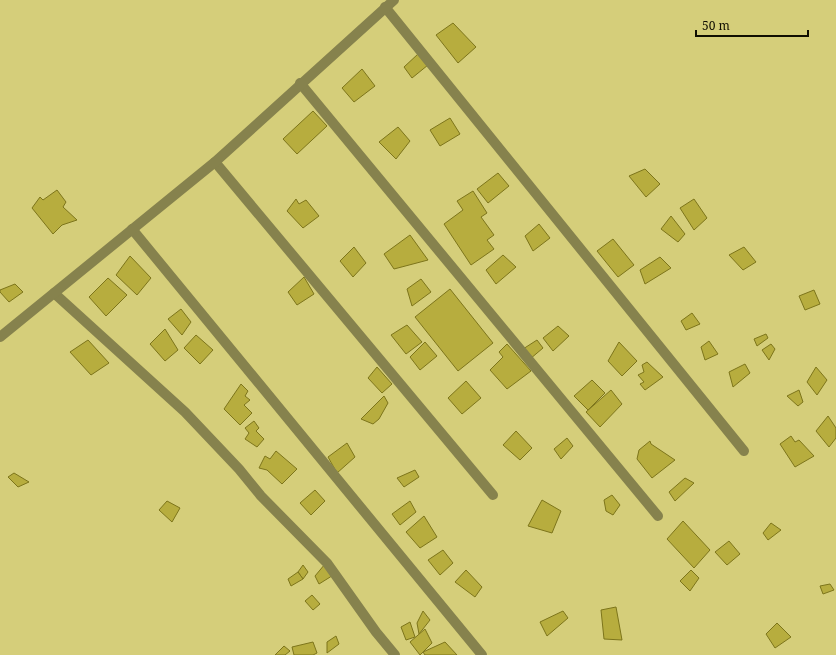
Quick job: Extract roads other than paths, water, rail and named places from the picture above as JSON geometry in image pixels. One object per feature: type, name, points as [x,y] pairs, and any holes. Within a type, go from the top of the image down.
[{"type":"street","points":[[0,337],[215,162],[300,83],[394,0]]},
{"type":"street","points":[[385,7],[744,451]]},
{"type":"street","points":[[300,83],[658,516]]},
{"type":"street","points":[[215,162],[493,495]]},
{"type":"street","points":[[132,229],[482,655]]},
{"type":"street","points":[[54,293],[185,412],[239,469],[261,496],[327,564],[394,655]]}]
